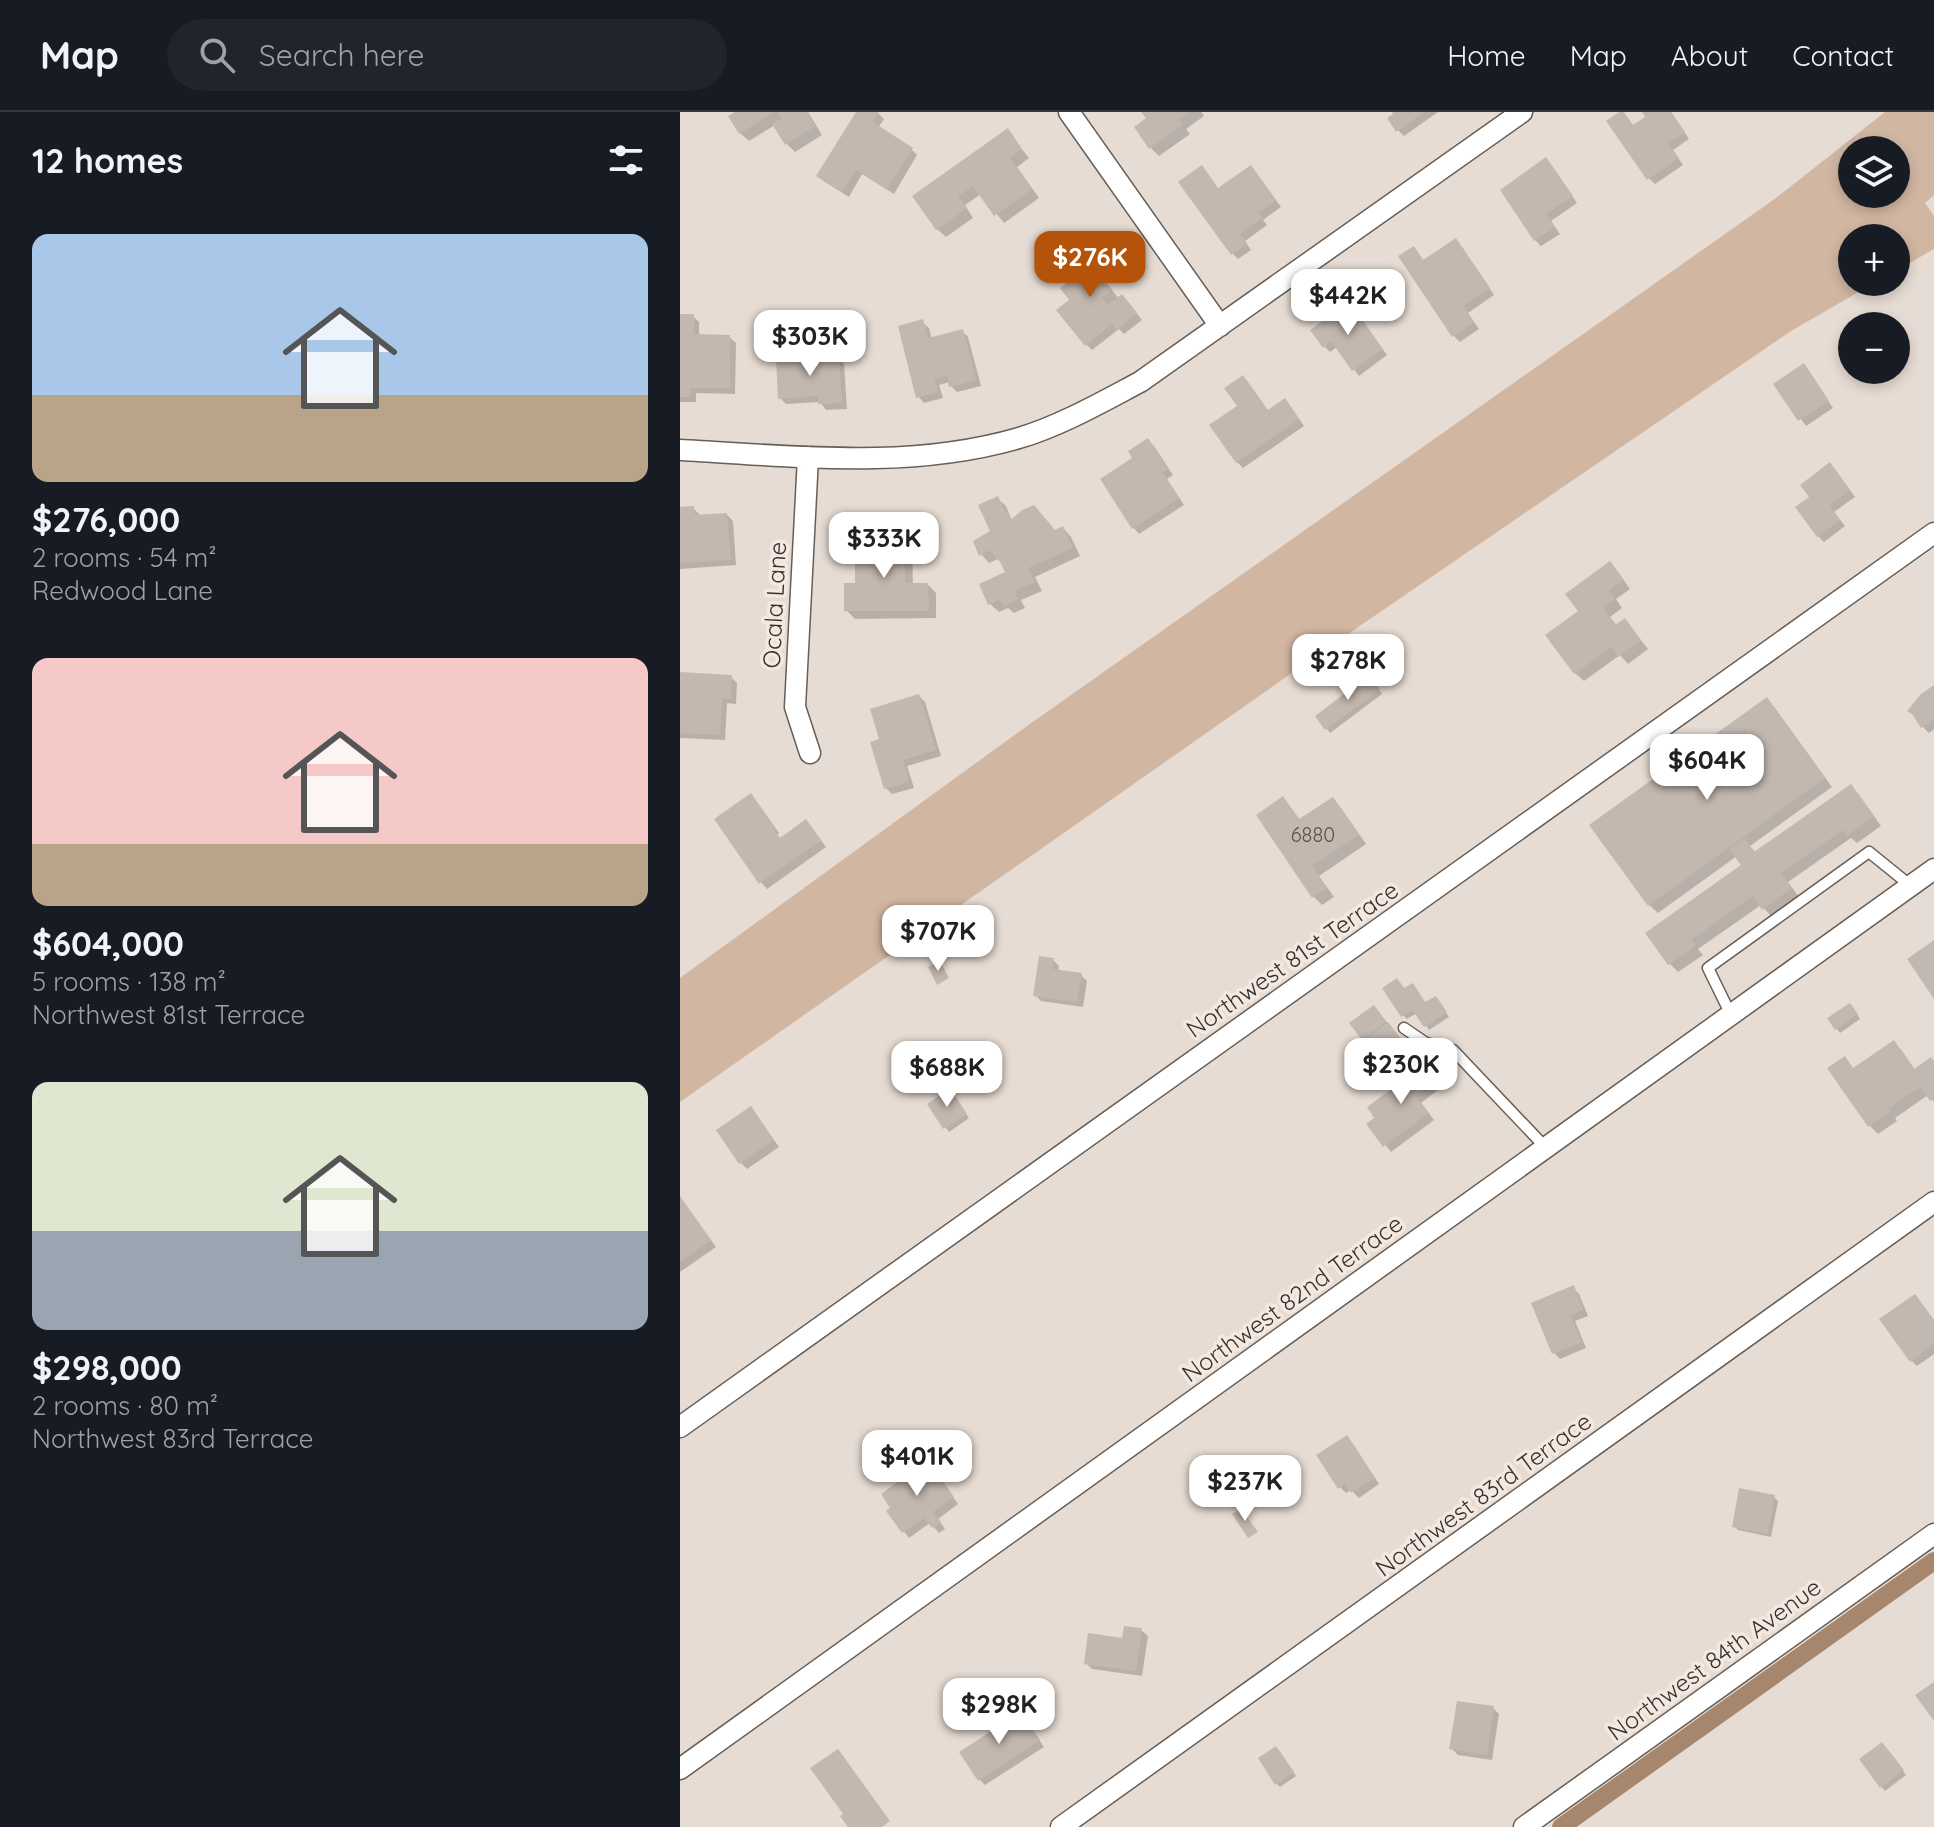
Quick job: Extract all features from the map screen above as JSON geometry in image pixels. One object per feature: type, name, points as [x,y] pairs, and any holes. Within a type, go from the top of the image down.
[{"type":"street","points":[[1069,112],[1220,326]]},
{"type":"street","points":[[680,450],[895,459],[964,451],[1021,438],[1083,412],[1140,382],[1522,112]]},
{"type":"street","name":"Ocala Lane","points":[[808,457],[795,707],[810,753]]},
{"type":"street","name":"Northwest 81st Terrace","points":[[680,1427],[1934,533]]},
{"type":"street","name":"Northwest 82nd Terrace","points":[[680,1769],[1934,869]]},
{"type":"street","name":"Northwest 83rd Terrace","points":[[1061,1827],[1934,1202]]},
{"type":"street","name":"Northwest 84th Avenue","points":[[1524,1827],[1934,1534]]},
{"type":"lane","points":[[1731,1015],[1708,968],[1869,852],[1911,886]]},
{"type":"lane","points":[[1404,1028],[1426,1043],[1453,1050],[1546,1148]]},
{"type":"shaded area","points":[[1885,112],[1934,112],[1934,195],[1925,203],[1934,216],[1934,249],[1910,263],[1910,224],[1838,224],[1838,296],[1852,296],[1791,331],[1329,647],[680,1102],[680,978],[1020,731],[1776,198],[1838,149],[1838,208],[1910,208],[1910,136],[1855,136]]},
{"type":"building","points":[[735,112],[774,112],[739,134],[728,116]]},
{"type":"building","points":[[778,112],[807,112],[815,126],[785,145],[772,124],[782,118]]},
{"type":"building","points":[[856,112],[879,112],[873,122],[913,148],[887,189],[856,170],[842,192],[816,176]]},
{"type":"building","points":[[1141,112],[1190,112],[1179,120],[1183,125],[1149,149],[1134,127],[1146,118]]},
{"type":"building","points":[[1392,112],[1424,112],[1396,132],[1387,118]]},
{"type":"building","points":[[1624,112],[1633,125],[1645,117],[1642,112],[1671,112],[1685,132],[1668,143],[1679,158],[1647,180],[1606,121]]},
{"type":"building","points":[[1008,128],[1022,149],[1010,158],[1032,189],[994,216],[973,186],[958,196],[967,208],[936,230],[912,196]]},
{"type":"building","points":[[1546,157],[1573,196],[1546,214],[1555,227],[1534,241],[1500,190]]},
{"type":"building","points":[[1202,165],[1218,188],[1251,165],[1276,200],[1259,213],[1262,218],[1240,234],[1247,243],[1231,255],[1178,182]]},
{"type":"building","points":[[1456,238],[1490,288],[1463,306],[1474,322],[1452,337],[1398,256],[1414,246],[1423,260]]},
{"type":"building","points":[[1076,242],[1112,290],[1102,298],[1108,305],[1122,294],[1137,313],[1116,330],[1112,324],[1085,346],[1056,310],[1069,300],[1060,288],[1076,275],[1060,255]]},
{"type":"building","points":[[1340,308],[1344,314],[1354,308],[1383,349],[1352,371],[1331,341],[1323,348],[1310,330]]},
{"type":"building","points":[[680,314],[694,314],[694,334],[730,335],[730,388],[691,388],[690,397],[680,397]]},
{"type":"building","points":[[923,319],[928,338],[963,329],[976,380],[949,387],[947,376],[934,379],[938,392],[916,398],[898,326]]},
{"type":"building","points":[[839,355],[842,403],[818,404],[818,396],[778,399],[776,359]]},
{"type":"building","points":[[1804,363],[1829,401],[1798,421],[1773,384]]},
{"type":"building","points":[[1243,375],[1268,410],[1285,398],[1299,419],[1236,463],[1209,425],[1237,406],[1224,388]]},
{"type":"building","points":[[1148,438],[1168,469],[1162,472],[1179,498],[1132,529],[1100,479],[1132,458],[1128,451]]},
{"type":"building","points":[[1830,462],[1850,490],[1830,505],[1840,520],[1817,537],[1795,507],[1809,497],[1800,485]]},
{"type":"building","points":[[998,496],[1012,519],[1034,505],[1055,530],[1063,526],[1073,548],[1028,568],[1035,582],[1014,591],[1018,599],[1004,606],[999,600],[988,605],[979,584],[1005,572],[990,550],[979,556],[973,541],[990,531],[978,505]]},
{"type":"building","points":[[694,506],[695,515],[727,513],[731,560],[680,563],[680,507]]},
{"type":"building","points":[[862,537],[905,537],[905,583],[928,583],[929,611],[844,611],[844,583],[855,583],[855,555],[862,555]]},
{"type":"building","points":[[1610,561],[1624,580],[1609,590],[1615,599],[1603,607],[1615,625],[1625,618],[1641,640],[1618,657],[1611,647],[1574,674],[1545,635],[1578,611],[1565,594]]},
{"type":"building","points":[[680,672],[732,675],[731,699],[722,698],[720,735],[680,733]]},
{"type":"building","points":[[1369,675],[1380,690],[1325,730],[1315,716]]},
{"type":"building","points":[[1934,685],[1934,719],[1921,728],[1907,711],[1921,694]]},
{"type":"building","points":[[919,694],[936,750],[903,760],[909,782],[884,789],[870,742],[879,739],[870,709]]},
{"type":"building","points":[[1767,697],[1825,778],[1648,906],[1589,825]]},
{"type":"building","points":[[1851,784],[1874,816],[1847,836],[1843,830],[1781,873],[1792,888],[1762,910],[1753,896],[1691,940],[1696,946],[1668,965],[1645,933],[1741,865],[1729,849],[1745,838],[1754,852]]},
{"type":"building","points":[[751,793],[780,838],[806,819],[821,840],[759,884],[714,819]]},
{"type":"building","points":[[1283,796],[1299,819],[1333,797],[1359,835],[1312,866],[1327,888],[1312,898],[1256,815]]},
{"type":"building","points":[[1934,940],[1934,999],[1907,959]]},
{"type":"building","points":[[1039,956],[1054,958],[1052,969],[1082,973],[1077,1002],[1033,996]]},
{"type":"building","points":[[940,961],[949,978],[937,985],[928,967]]},
{"type":"building","points":[[1397,978],[1404,988],[1413,983],[1425,1002],[1436,996],[1447,1012],[1424,1027],[1412,1010],[1401,1017],[1382,988]]},
{"type":"building","points":[[1850,1003],[1858,1014],[1835,1030],[1827,1018]]},
{"type":"building","points":[[1374,1005],[1386,1022],[1362,1040],[1349,1023]]},
{"type":"building","points":[[1388,1022],[1409,1049],[1381,1070],[1361,1043]]},
{"type":"building","points":[[1894,1040],[1914,1069],[1931,1057],[1934,1061],[1934,1098],[1930,1101],[1920,1087],[1868,1127],[1827,1068],[1845,1056],[1853,1068]]},
{"type":"building","points":[[1427,1063],[1439,1079],[1416,1096],[1429,1113],[1383,1147],[1366,1124],[1374,1118],[1367,1107]]},
{"type":"building","points":[[950,1088],[967,1114],[943,1129],[927,1104]]},
{"type":"building","points":[[751,1106],[774,1140],[739,1164],[716,1130]]},
{"type":"building","points":[[680,1196],[711,1240],[680,1262]]},
{"type":"building","points":[[1574,1285],[1583,1310],[1570,1315],[1582,1342],[1552,1354],[1531,1303]]},
{"type":"building","points":[[1915,1294],[1934,1320],[1934,1344],[1910,1362],[1879,1319]]},
{"type":"building","points":[[1347,1435],[1375,1478],[1351,1493],[1345,1484],[1338,1489],[1316,1455]]},
{"type":"building","points":[[928,1460],[954,1497],[933,1512],[941,1522],[932,1528],[924,1518],[902,1533],[886,1511],[890,1508],[881,1494]]},
{"type":"building","points":[[1739,1488],[1775,1495],[1768,1534],[1732,1527]]},
{"type":"building","points":[[1241,1508],[1258,1532],[1248,1538],[1232,1514]]},
{"type":"building","points":[[1124,1626],[1142,1628],[1136,1671],[1084,1664],[1088,1633],[1122,1638]]},
{"type":"building","points":[[1934,1682],[1934,1721],[1915,1695]]},
{"type":"building","points":[[1457,1701],[1494,1706],[1487,1755],[1449,1749]]},
{"type":"building","points":[[1021,1712],[1040,1740],[978,1781],[959,1752]]},
{"type":"building","points":[[1882,1742],[1904,1770],[1880,1788],[1859,1759]]},
{"type":"building","points":[[1276,1746],[1294,1772],[1275,1785],[1258,1758]]},
{"type":"building","points":[[838,1749],[890,1821],[882,1827],[848,1827],[840,1816],[843,1814],[810,1768]]},
{"type":"waterway","points":[[1561,1827],[1934,1561]]}]
